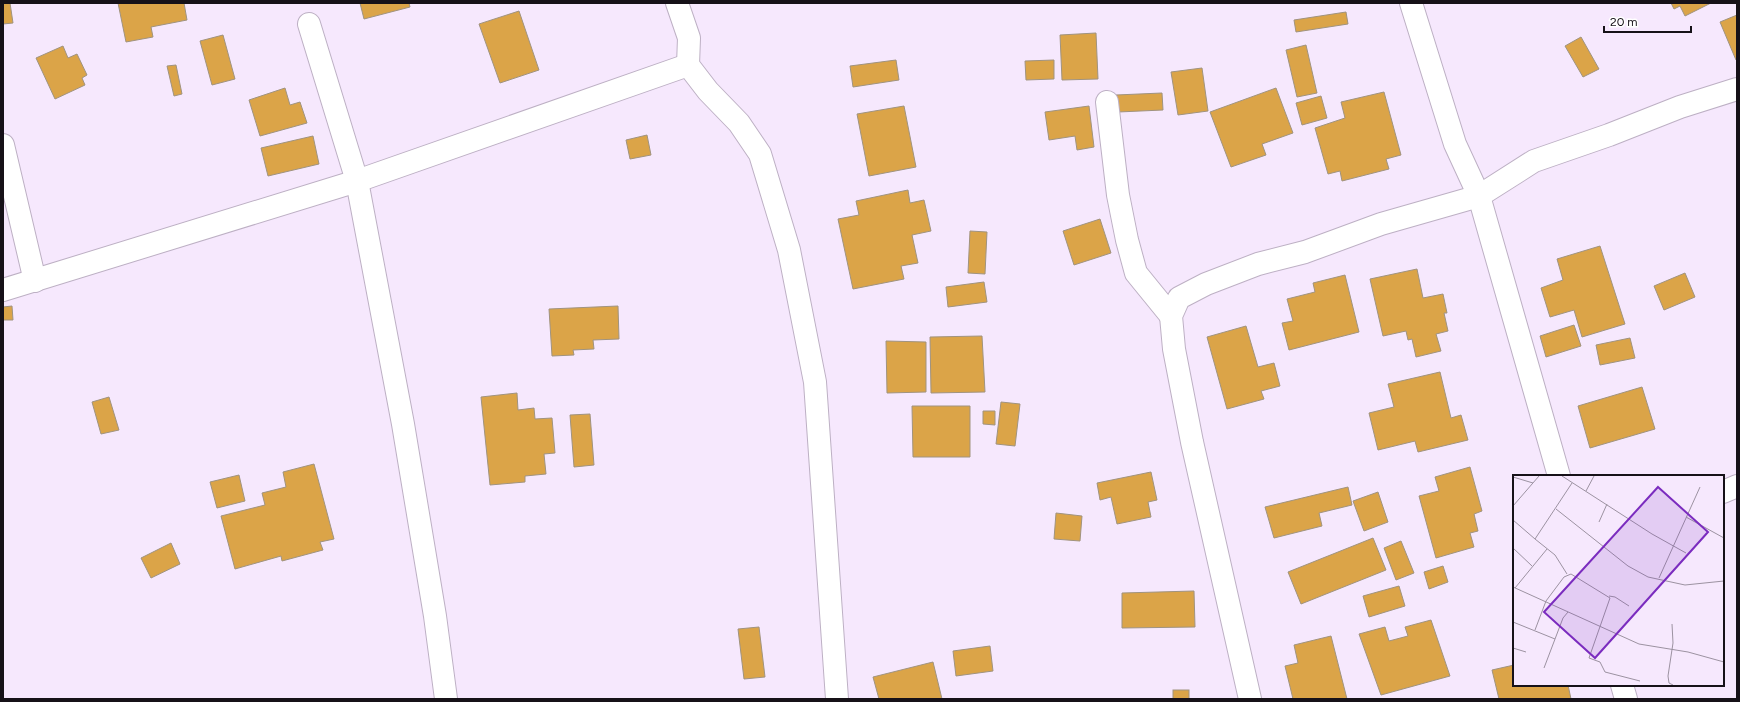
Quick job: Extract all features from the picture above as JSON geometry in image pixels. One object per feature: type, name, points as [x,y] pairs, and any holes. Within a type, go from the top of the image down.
[{"type":"street","points":[[678,3],[689,38],[688,65],[708,91],[739,123],[760,154],[789,250],[815,382],[837,699]]},
{"type":"street","points":[[1411,3],[1455,144],[1479,196],[1559,475]]},
{"type":"street","points":[[309,24],[357,181],[403,424],[435,616],[446,699]]},
{"type":"street","points":[[3,290],[357,181],[688,65]]},
{"type":"street","points":[[1250,699],[1192,442],[1174,349],[1171,316],[1179,298],[1206,284],[1258,264],[1305,252],[1381,224],[1479,196],[1534,161],[1609,135],[1680,107],[1737,89]]},
{"type":"street","points":[[1107,102],[1118,194],[1127,240],[1136,273],[1171,316]]},
{"type":"street","points":[[3,144],[35,281]]},
{"type":"street","points":[[1724,492],[1737,486]]},
{"type":"street","points":[[1622,686],[1626,699]]},
{"type":"building","points":[[3,3],[10,3],[13,23],[3,24]]},
{"type":"building","points":[[118,3],[184,3],[187,20],[151,27],[153,37],[126,42]]},
{"type":"building","points":[[360,3],[409,3],[410,7],[364,19]]},
{"type":"building","points":[[1671,3],[1711,3],[1685,16],[1680,6],[1674,9]]},
{"type":"building","points":[[519,11],[539,70],[500,83],[479,24]]},
{"type":"building","points":[[1346,12],[1348,24],[1296,32],[1294,20]]},
{"type":"building","points":[[1737,15],[1737,60],[1736,60],[1720,22]]},
{"type":"building","points":[[1096,33],[1098,79],[1062,80],[1060,35]]},
{"type":"building","points":[[223,35],[235,79],[212,85],[200,41]]},
{"type":"building","points":[[1581,37],[1599,69],[1583,77],[1565,46]]},
{"type":"building","points":[[1306,45],[1317,93],[1297,97],[1286,50]]},
{"type":"building","points":[[63,46],[68,58],[77,54],[87,75],[82,78],[85,85],[55,99],[36,58]]},
{"type":"building","points":[[896,60],[899,80],[853,87],[850,66]]},
{"type":"building","points":[[1054,60],[1054,79],[1026,80],[1025,61]]},
{"type":"building","points":[[176,65],[182,94],[174,96],[167,66]]},
{"type":"building","points":[[1202,68],[1208,111],[1178,115],[1171,72]]},
{"type":"building","points":[[285,88],[290,105],[300,102],[307,123],[260,136],[249,100]]},
{"type":"building","points":[[1276,88],[1293,133],[1262,144],[1266,155],[1231,167],[1210,112]]},
{"type":"building","points":[[1384,92],[1401,155],[1386,159],[1389,169],[1342,181],[1340,171],[1328,174],[1315,128],[1345,118],[1341,102]]},
{"type":"building","points":[[1162,93],[1163,110],[1118,112],[1116,95]]},
{"type":"building","points":[[1321,96],[1327,118],[1302,125],[1296,103]]},
{"type":"building","points":[[904,106],[916,167],[869,176],[857,114]]},
{"type":"building","points":[[1089,106],[1094,147],[1077,150],[1075,136],[1049,140],[1045,112]]},
{"type":"building","points":[[647,135],[651,155],[630,159],[626,140]]},
{"type":"building","points":[[313,136],[319,164],[268,176],[261,148]]},
{"type":"building","points":[[908,190],[910,203],[924,200],[931,231],[912,235],[918,263],[901,266],[904,279],[853,289],[838,219],[859,215],[856,201]]},
{"type":"building","points":[[1100,219],[1111,253],[1074,265],[1063,231]]},
{"type":"building","points":[[970,231],[987,232],[985,274],[968,273]]},
{"type":"building","points":[[1600,246],[1625,324],[1582,337],[1574,310],[1550,317],[1541,288],[1563,280],[1557,259]]},
{"type":"building","points":[[1417,269],[1423,298],[1443,294],[1447,313],[1444,313],[1448,331],[1436,334],[1441,351],[1416,357],[1412,339],[1408,340],[1406,331],[1383,336],[1370,279]]},
{"type":"building","points":[[1685,273],[1695,297],[1664,310],[1654,286]]},
{"type":"building","points":[[1345,275],[1359,332],[1289,350],[1282,323],[1293,321],[1287,299],[1315,292],[1313,283]]},
{"type":"building","points":[[984,282],[987,302],[948,307],[946,287]]},
{"type":"building","points":[[12,306],[13,320],[3,320],[3,307]]},
{"type":"building","points":[[618,306],[619,339],[593,340],[594,349],[573,350],[574,355],[552,356],[549,309]]},
{"type":"building","points":[[1574,325],[1581,346],[1546,357],[1540,336]]},
{"type":"building","points":[[1246,326],[1258,367],[1274,363],[1280,386],[1261,391],[1264,399],[1227,409],[1207,337]]},
{"type":"building","points":[[982,336],[985,392],[931,393],[930,337]]},
{"type":"building","points":[[1630,338],[1635,358],[1600,365],[1596,345]]},
{"type":"building","points":[[886,341],[926,342],[926,392],[887,393]]},
{"type":"building","points":[[1440,372],[1451,418],[1461,415],[1468,440],[1418,452],[1415,441],[1378,450],[1369,413],[1394,407],[1388,384]]},
{"type":"building","points":[[1642,387],[1655,429],[1590,448],[1578,406]]},
{"type":"building","points":[[517,393],[518,410],[534,408],[535,419],[552,418],[555,453],[544,454],[546,474],[525,476],[525,482],[490,485],[481,397]]},
{"type":"building","points":[[109,397],[119,430],[101,434],[92,402]]},
{"type":"building","points":[[1001,402],[1020,404],[1015,446],[996,444]]},
{"type":"building","points":[[912,406],[970,406],[970,457],[913,457]]},
{"type":"building","points":[[983,411],[995,411],[995,425],[983,424]]},
{"type":"building","points":[[590,414],[594,465],[574,467],[570,415]]},
{"type":"building","points":[[314,464],[334,539],[320,542],[323,550],[282,561],[281,556],[235,569],[221,516],[265,505],[262,493],[286,487],[283,472]]},
{"type":"building","points":[[1470,467],[1482,511],[1474,514],[1478,531],[1470,533],[1474,547],[1436,558],[1419,496],[1439,491],[1435,477]]},
{"type":"building","points":[[1151,472],[1157,500],[1148,502],[1151,517],[1117,524],[1111,497],[1100,500],[1097,483]]},
{"type":"building","points":[[239,475],[245,501],[217,508],[210,482]]},
{"type":"building","points":[[1348,487],[1352,505],[1319,513],[1322,526],[1274,538],[1265,507]]},
{"type":"building","points":[[1378,492],[1388,522],[1364,531],[1353,501]]},
{"type":"building","points":[[1056,513],[1082,516],[1080,541],[1054,539]]},
{"type":"building","points":[[1373,538],[1386,570],[1301,604],[1288,572]]},
{"type":"building","points":[[1401,541],[1414,573],[1396,580],[1384,548]]},
{"type":"building","points":[[171,543],[180,564],[151,578],[141,558]]},
{"type":"building","points":[[1443,566],[1448,582],[1429,589],[1424,572]]},
{"type":"building","points":[[1399,586],[1405,606],[1369,617],[1363,596]]},
{"type":"building","points":[[1194,591],[1195,627],[1122,628],[1122,593]]},
{"type":"building","points":[[1431,620],[1450,676],[1381,695],[1359,634],[1385,627],[1389,641],[1408,636],[1405,627]]},
{"type":"building","points":[[759,627],[765,677],[744,679],[738,629]]},
{"type":"building","points":[[1331,636],[1347,699],[1293,699],[1285,666],[1298,663],[1294,645]]},
{"type":"building","points":[[990,646],[993,671],[956,676],[953,651]]},
{"type":"building","points":[[933,662],[942,699],[879,699],[873,677]]},
{"type":"building","points":[[1513,665],[1513,686],[1568,686],[1571,699],[1499,699],[1492,670]]},
{"type":"building","points":[[1173,690],[1189,690],[1189,699],[1173,699]]}]
